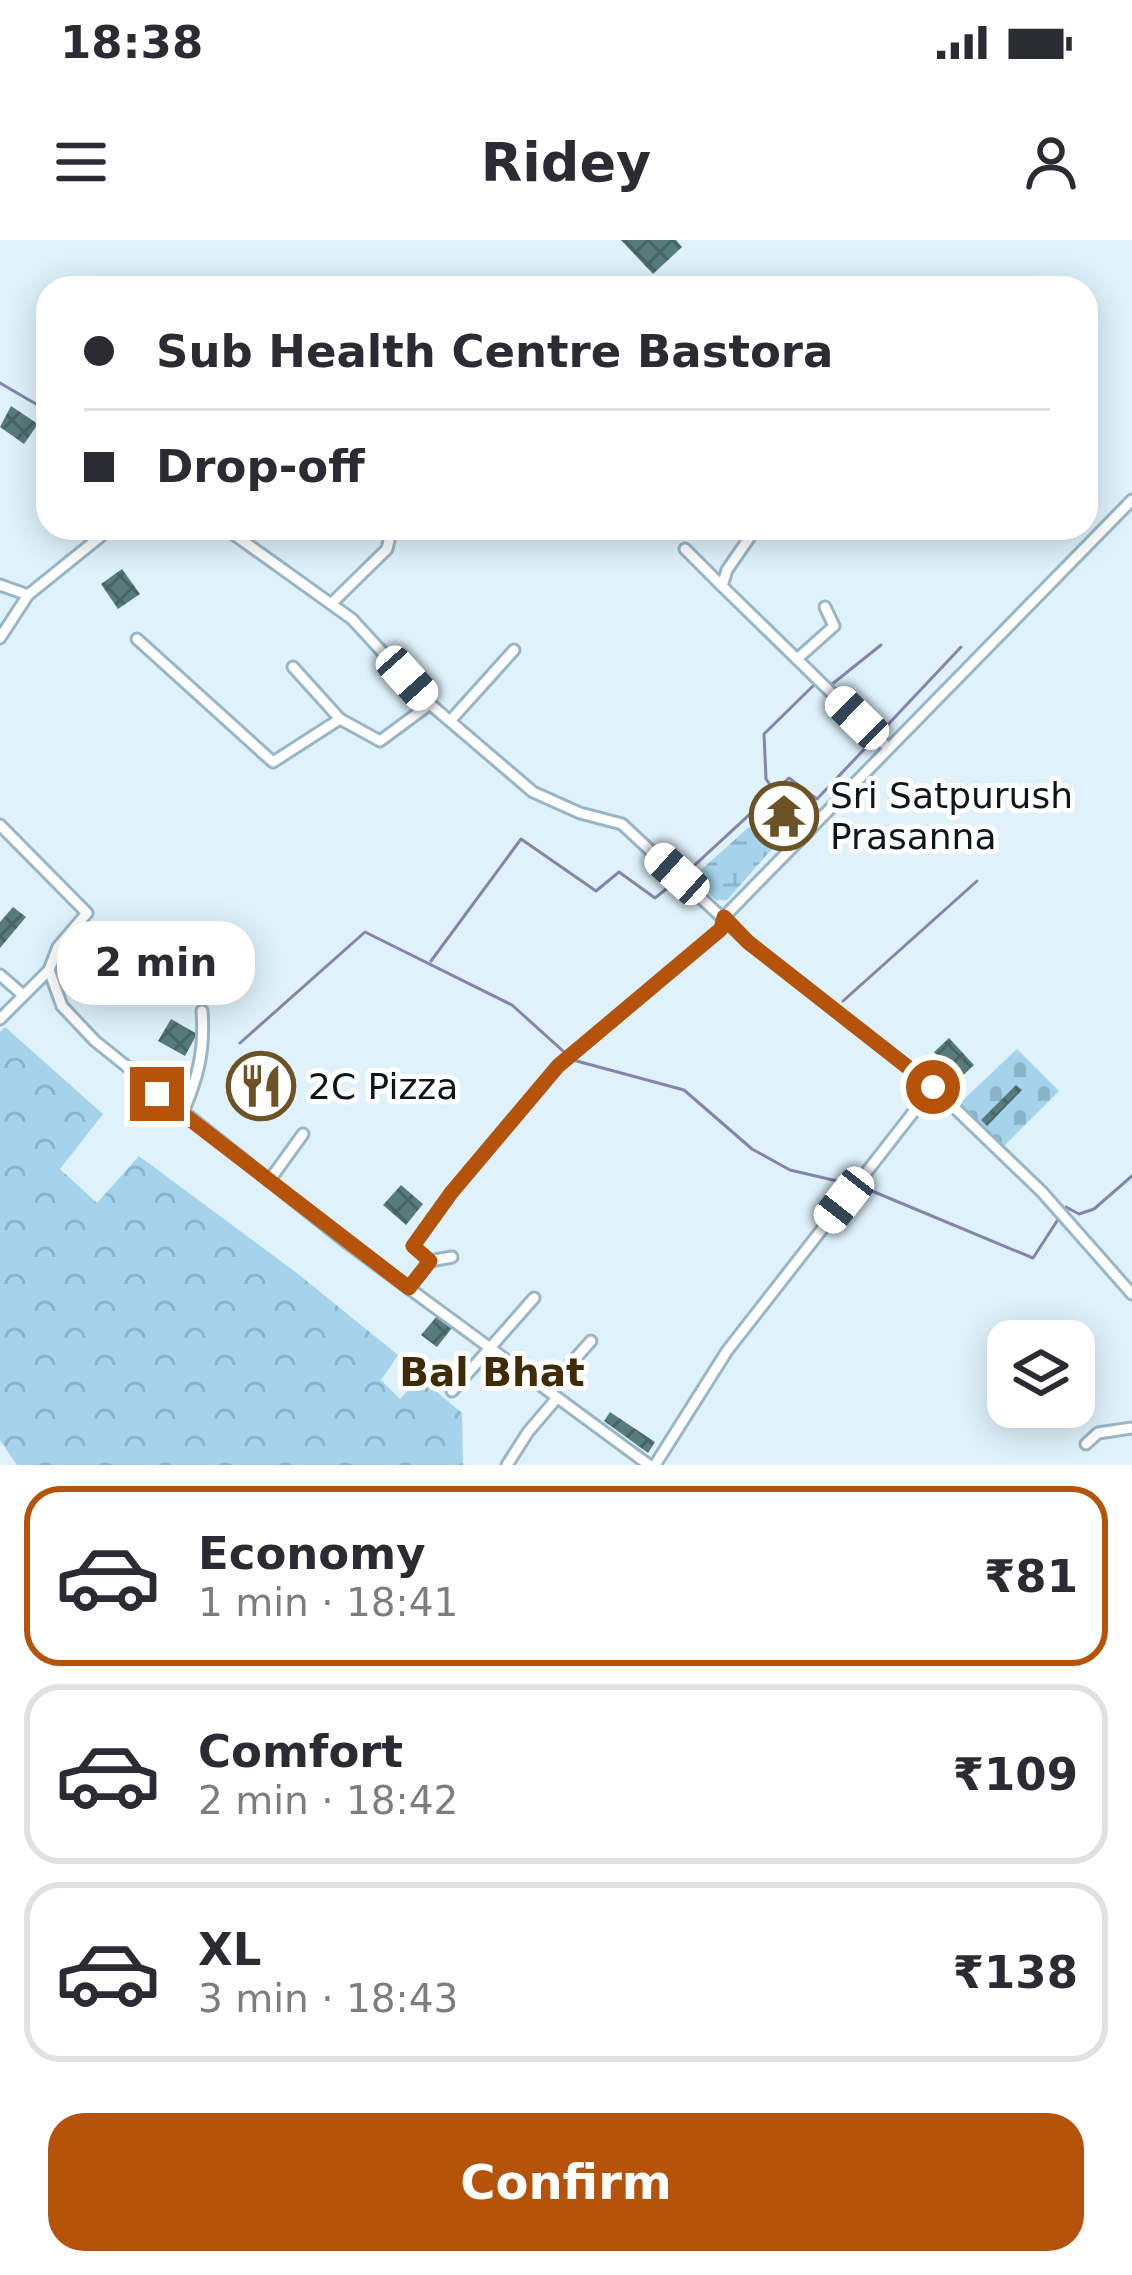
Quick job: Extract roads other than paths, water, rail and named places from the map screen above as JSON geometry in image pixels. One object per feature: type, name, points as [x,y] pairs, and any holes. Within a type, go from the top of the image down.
[{"type":"street","points":[[1098,534],[1132,500]]},
{"type":"street","points":[[0,638],[28,595],[96,540]]},
{"type":"street","points":[[242,540],[332,603],[430,704],[533,791],[580,813],[622,824],[764,956],[933,1087],[1061,1214],[1132,1294]]},
{"type":"street","points":[[332,603],[388,549],[390,540]]},
{"type":"street","points":[[722,586],[748,540]]},
{"type":"street","points":[[430,1261],[413,1246],[451,1193],[558,1066],[721,929],[724,917],[1092,540]]},
{"type":"street","points":[[685,549],[887,747]]},
{"type":"street","points":[[0,585],[28,595]]},
{"type":"street","points":[[797,659],[834,626],[825,607]]},
{"type":"street","points":[[137,639],[273,762],[340,718]]},
{"type":"street","points":[[450,721],[514,650]]},
{"type":"street","points":[[292,667],[340,718],[380,741],[430,704]]},
{"type":"street","points":[[0,825],[87,913],[58,947],[49,970],[0,1018]]},
{"type":"street","points":[[49,970],[62,1006],[182,1114],[652,1465],[727,1351],[933,1087]]},
{"type":"street","points":[[0,975],[23,995]]},
{"type":"street","points":[[182,1114],[199,1077],[205,1038],[202,1012]]},
{"type":"street","points":[[269,1181],[302,1135]]},
{"type":"street","points":[[409,1288],[430,1261],[452,1257]]},
{"type":"street","points":[[452,1391],[534,1298]]},
{"type":"street","points":[[548,1390],[591,1341]]},
{"type":"street","points":[[507,1465],[557,1398]]},
{"type":"street","points":[[1086,1444],[1098,1433],[1132,1428]]},
{"type":"waterway","points":[[0,383],[36,404]]},
{"type":"waterway","points":[[831,685],[881,645]]},
{"type":"waterway","points":[[880,733],[961,647]]},
{"type":"waterway","points":[[773,789],[766,779],[764,734],[815,684]]},
{"type":"waterway","points":[[684,875],[789,778],[817,799],[873,740]]},
{"type":"waterway","points":[[431,961],[521,839],[596,891],[619,872],[655,898],[676,881]]},
{"type":"waterway","points":[[843,1001],[977,881]]},
{"type":"waterway","points":[[240,1043],[365,932],[512,1005],[573,1060],[684,1090],[752,1149],[790,1170],[850,1184]]},
{"type":"waterway","points":[[1065,1210],[1079,1214],[1094,1209],[1132,1176]]},
{"type":"waterway","points":[[860,1186],[1033,1258],[1059,1218]]},
{"type":"place","name":"Sri Satpurush Prasanna","points":[[784,816]]},
{"type":"place","name":"2C Pizza","points":[[261,1086]]},
{"type":"district","name":"Bal Bhat","points":[[492,1372]]}]
